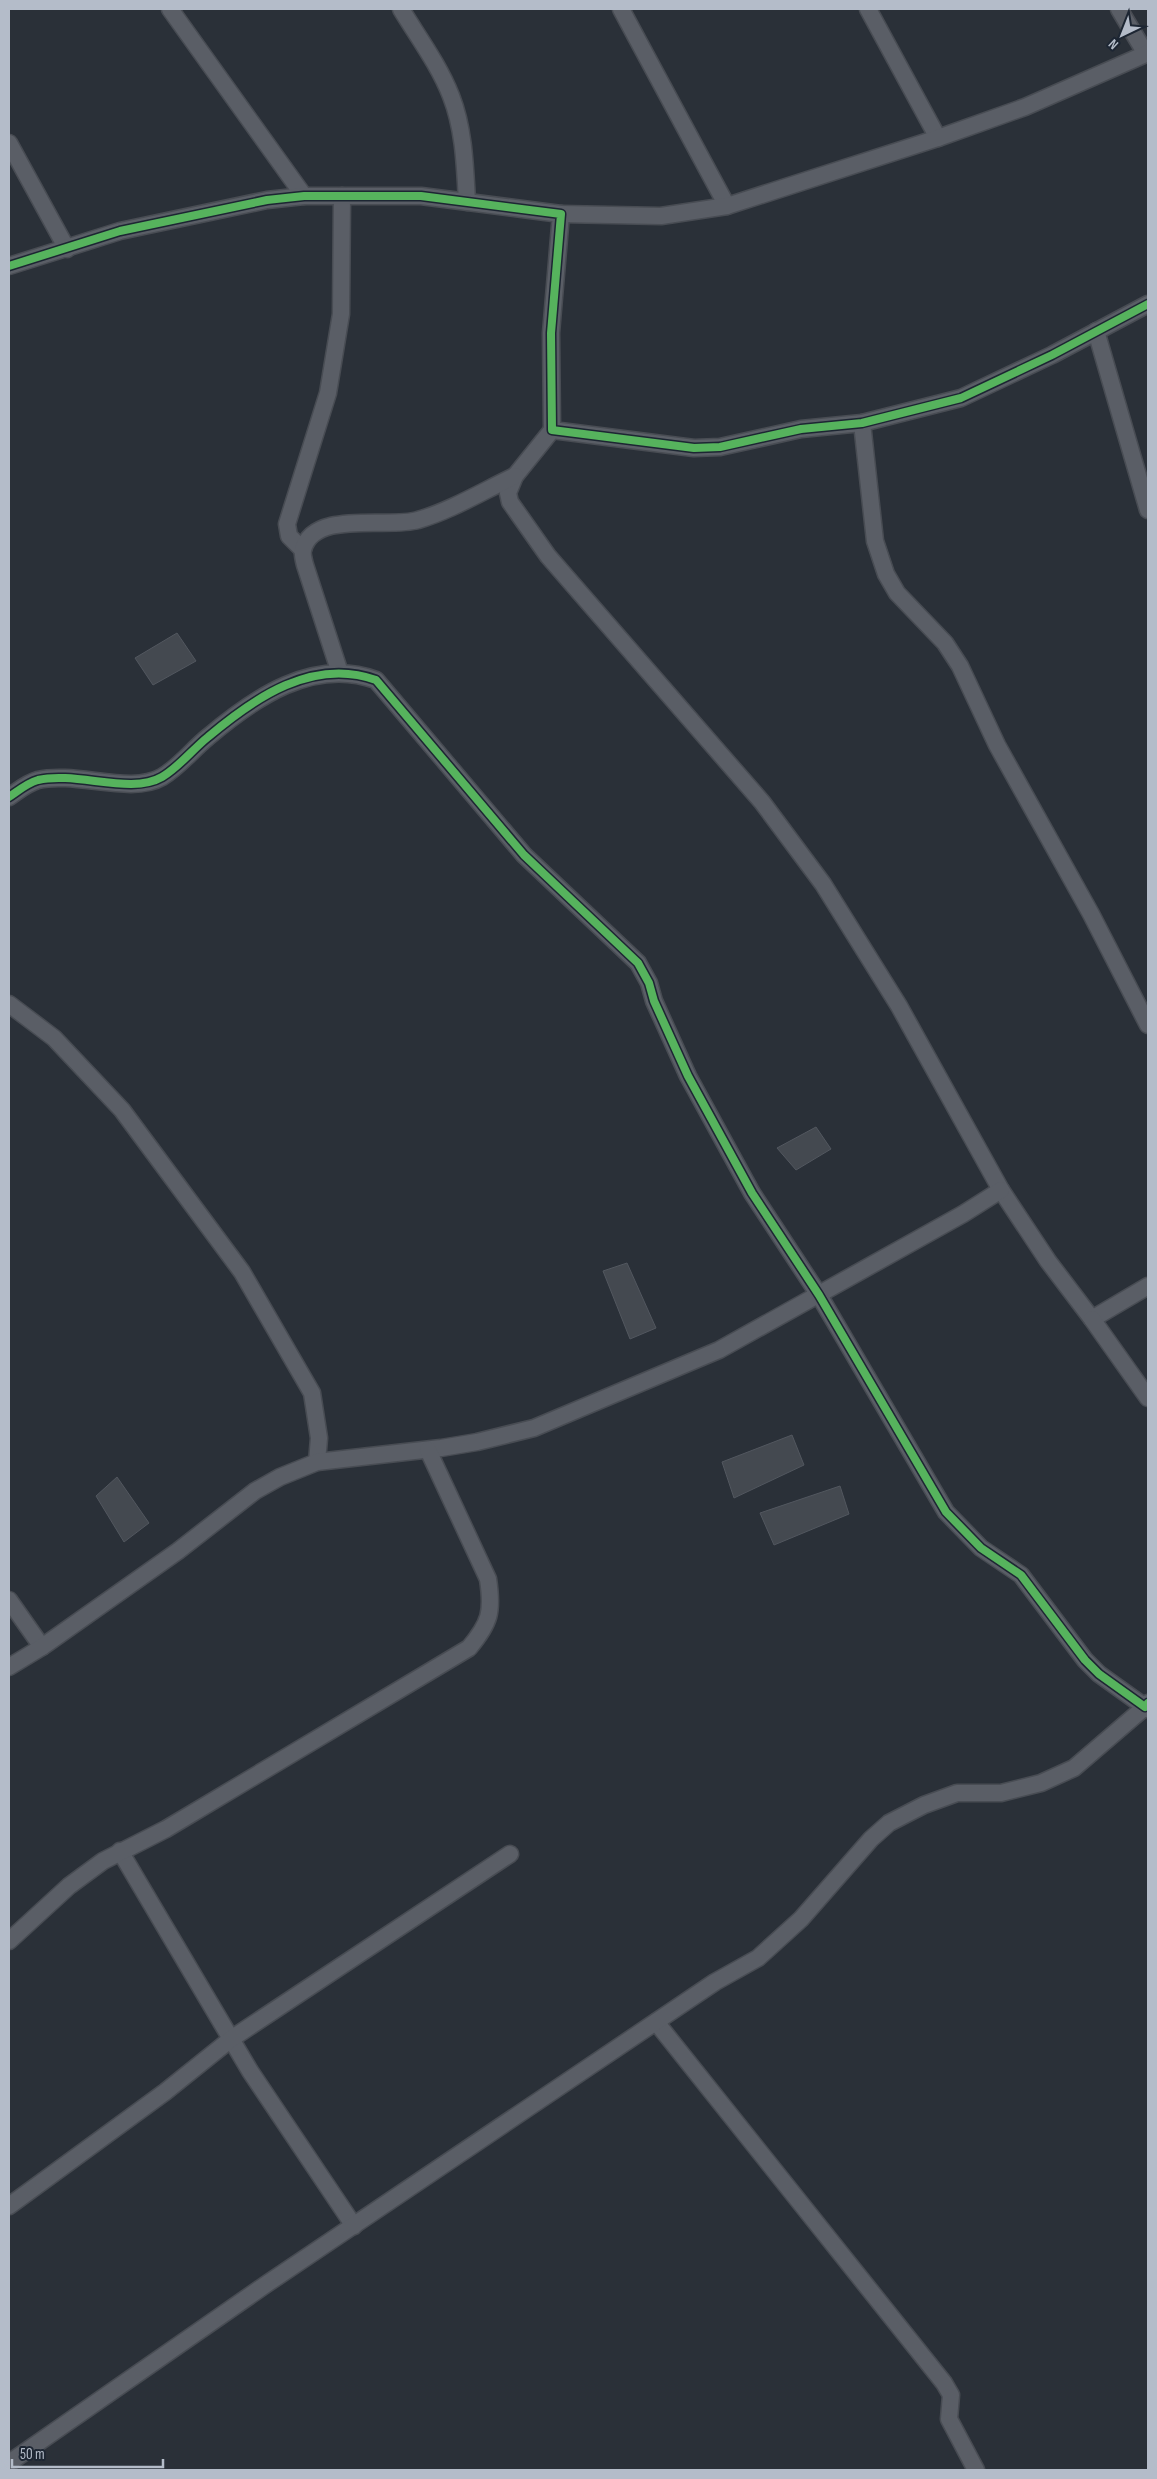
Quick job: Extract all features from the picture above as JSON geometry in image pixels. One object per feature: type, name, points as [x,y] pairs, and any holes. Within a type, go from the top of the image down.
[{"type":"street","points":[[170,9],[304,196]]},
{"type":"street","points":[[402,9],[439,72],[454,102],[463,144],[467,202]]},
{"type":"street","points":[[621,9],[727,206]]},
{"type":"street","points":[[868,9],[938,138]]},
{"type":"street","points":[[9,266],[120,231],[268,200],[304,196],[421,196],[561,214],[661,216],[727,206],[938,138],[1025,107],[1147,53],[1119,9]]},
{"type":"street","points":[[9,143],[67,249]]},
{"type":"street","points":[[340,673],[305,565],[302,550],[289,536],[287,524],[328,393],[341,314],[342,196]]},
{"type":"street","points":[[561,214],[550,333],[552,430],[515,476],[510,484],[508,498],[548,556],[762,802],[823,884],[898,1006],[1001,1190],[1048,1261],[1148,1398]]},
{"type":"street","points":[[552,430],[694,448],[720,447],[801,429],[862,423],[961,398],[1052,355],[1148,304]]},
{"type":"street","points":[[1096,331],[1148,510]]},
{"type":"street","points":[[862,423],[875,541],[886,574],[898,593],[945,643],[960,666],[998,746],[1091,914],[1148,1025]]},
{"type":"street","points":[[302,550],[310,538],[322,529],[340,523],[398,524],[418,520],[515,476]]},
{"type":"street","points":[[9,797],[22,787],[37,780],[59,778],[130,784],[148,783],[163,777],[208,736],[260,697],[283,685],[306,678],[340,673],[361,675],[376,680],[524,855],[638,963],[649,983],[677,1052],[705,1108],[752,1193],[819,1295],[946,1512],[981,1548],[1021,1575],[1085,1660],[1099,1674],[1147,1706],[1074,1768],[1041,1783],[1001,1793],[957,1793],[924,1805],[889,1823],[871,1839],[801,1919],[758,1958],[715,1982],[354,2226],[9,2463]]},
{"type":"street","points":[[9,1004],[54,1038],[122,1110],[242,1272],[312,1393],[319,1438],[317,1462]]},
{"type":"street","points":[[9,1667],[42,1647],[146,1574],[255,1492],[280,1477],[317,1462],[428,1450],[477,1442],[534,1428],[719,1350],[963,1214],[1001,1190]]},
{"type":"street","points":[[1092,1319],[1148,1286]]},
{"type":"street","points":[[9,1941],[69,1886],[103,1860],[196,1811],[469,1648],[482,1632],[490,1616],[492,1600],[488,1579],[428,1450]]},
{"type":"street","points":[[9,1600],[42,1647]]},
{"type":"street","points":[[120,1851],[231,2039],[280,2117],[354,2226]]},
{"type":"street","points":[[9,2206],[165,2092],[231,2039],[510,1854]]},
{"type":"street","points":[[656,2022],[944,2383],[951,2395],[949,2418],[976,2470]]},
{"type":"building","points":[[177,633],[196,661],[153,685],[135,658]]},
{"type":"building","points":[[816,1127],[831,1149],[796,1170],[777,1148]]},
{"type":"building","points":[[627,1263],[656,1328],[630,1339],[603,1271]]},
{"type":"building","points":[[792,1435],[804,1465],[734,1498],[722,1462]]},
{"type":"building","points":[[117,1477],[149,1523],[124,1542],[96,1496]]},
{"type":"building","points":[[840,1486],[849,1514],[774,1545],[760,1513]]},
{"type":"cycle path","points":[[9,266],[120,231],[267,200],[304,196],[421,196],[561,214],[551,333],[552,430],[694,448],[720,447],[801,429],[862,423],[961,398],[1052,355],[1148,304]]},
{"type":"cycle path","points":[[9,797],[34,781],[53,778],[135,784],[149,782],[168,773],[208,737],[245,708],[286,685],[307,678],[330,674],[353,674],[376,680],[524,855],[638,963],[649,983],[654,1001],[688,1076],[752,1193],[819,1295],[946,1512],[981,1548],[1021,1575],[1085,1660],[1099,1674],[1145,1707],[1148,1703]]}]
